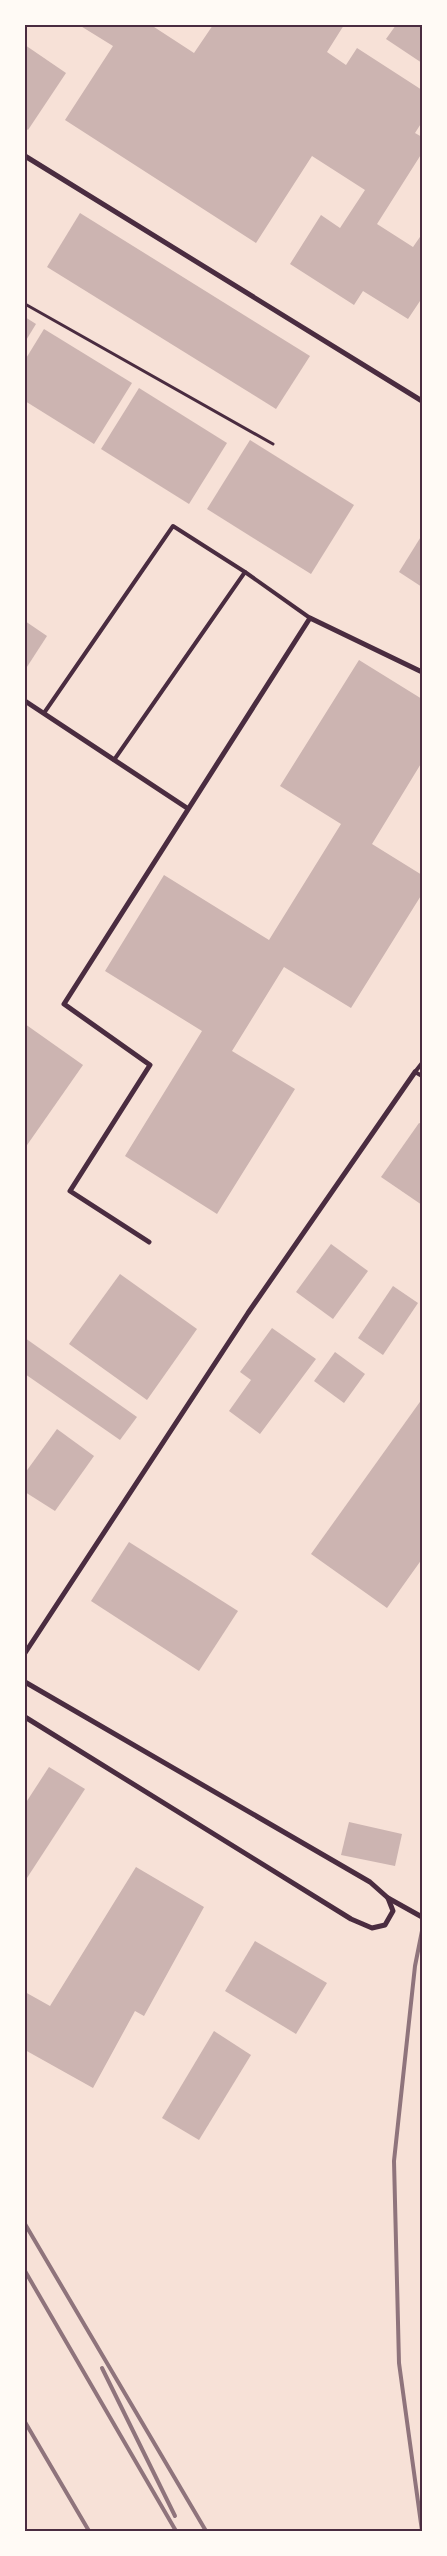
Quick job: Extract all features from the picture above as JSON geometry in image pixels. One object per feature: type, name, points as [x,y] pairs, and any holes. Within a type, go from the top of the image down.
[{"type":"street","points":[[25,156],[422,401]]},
{"type":"street","points":[[149,1242],[70,1191],[150,1065],[64,1004],[187,808],[310,618],[422,672]]},
{"type":"street","points":[[25,701],[187,808]]},
{"type":"street","points":[[25,1653],[248,1314],[416,1072]]},
{"type":"street","points":[[25,1682],[370,1882],[388,1898],[422,1917]]},
{"type":"street","points":[[25,1717],[351,1919],[372,1928],[384,1924],[393,1911],[388,1898]]},
{"type":"lane","points":[[44,713],[173,526],[245,572],[310,618]]},
{"type":"lane","points":[[114,760],[245,572]]},
{"type":"lane","points":[[422,1063],[416,1072],[422,1076]]},
{"type":"path","points":[[25,304],[273,444]]},
{"type":"building","points":[[79,25],[151,25],[194,53],[213,25],[344,25],[327,52],[346,65],[357,48],[422,90],[422,122],[415,133],[422,137],[422,153],[377,224],[413,247],[422,234],[422,298],[408,319],[363,291],[354,305],[290,264],[321,215],[340,228],[365,190],[312,156],[256,243],[65,120],[113,46]]},
{"type":"building","points":[[396,25],[422,25],[422,63],[386,39]]},
{"type":"building","points":[[25,45],[66,73],[28,130],[25,128]]},
{"type":"building","points":[[80,213],[310,356],[276,409],[47,267]]},
{"type":"building","points":[[25,317],[36,324],[25,342]]},
{"type":"building","points":[[44,329],[132,383],[94,444],[25,401],[25,360]]},
{"type":"building","points":[[139,388],[227,443],[189,504],[101,449]]},
{"type":"building","points":[[250,440],[354,505],[311,574],[207,509]]},
{"type":"building","points":[[422,535],[422,587],[399,572]]},
{"type":"building","points":[[25,621],[47,636],[25,670]]},
{"type":"building","points":[[359,660],[422,699],[422,762],[372,844],[422,875],[422,894],[351,1008],[284,967],[232,1051],[295,1089],[217,1214],[125,1156],[202,1031],[105,971],[164,875],[269,940],[341,824],[280,786]]},
{"type":"building","points":[[25,1024],[83,1065],[25,1148]]},
{"type":"building","points":[[419,1123],[422,1124],[422,1205],[381,1177]]},
{"type":"building","points":[[331,1244],[368,1271],[333,1319],[296,1292]]},
{"type":"building","points":[[120,1274],[197,1329],[147,1400],[69,1344]]},
{"type":"building","points":[[393,1286],[418,1303],[383,1355],[358,1338]]},
{"type":"building","points":[[272,1328],[316,1359],[260,1434],[229,1411],[251,1380],[240,1372]]},
{"type":"building","points":[[25,1338],[137,1417],[120,1440],[25,1374]]},
{"type":"building","points":[[335,1352],[365,1374],[344,1403],[314,1381]]},
{"type":"building","points":[[422,1399],[422,1559],[387,1608],[311,1554]]},
{"type":"building","points":[[57,1429],[94,1456],[55,1511],[25,1492],[25,1473]]},
{"type":"building","points":[[129,1542],[238,1611],[199,1671],[91,1601]]},
{"type":"building","points":[[49,1767],[85,1789],[25,1881],[25,1804]]},
{"type":"building","points":[[349,1822],[402,1834],[395,1866],[341,1855]]},
{"type":"building","points":[[136,1867],[204,1907],[144,2016],[135,2011],[93,2088],[25,2050],[25,1992],[50,2006]]},
{"type":"building","points":[[255,1941],[327,1983],[296,2034],[225,1991]]},
{"type":"building","points":[[214,2031],[251,2055],[199,2140],[162,2118]]},
{"type":"railway","points":[[422,1931],[415,1966],[394,2161],[399,2363],[422,2531]]},
{"type":"railway","points":[[25,2224],[206,2531]]},
{"type":"railway","points":[[25,2271],[176,2531]]},
{"type":"railway","points":[[102,2368],[175,2516]]},
{"type":"railway","points":[[25,2422],[89,2531]]}]
